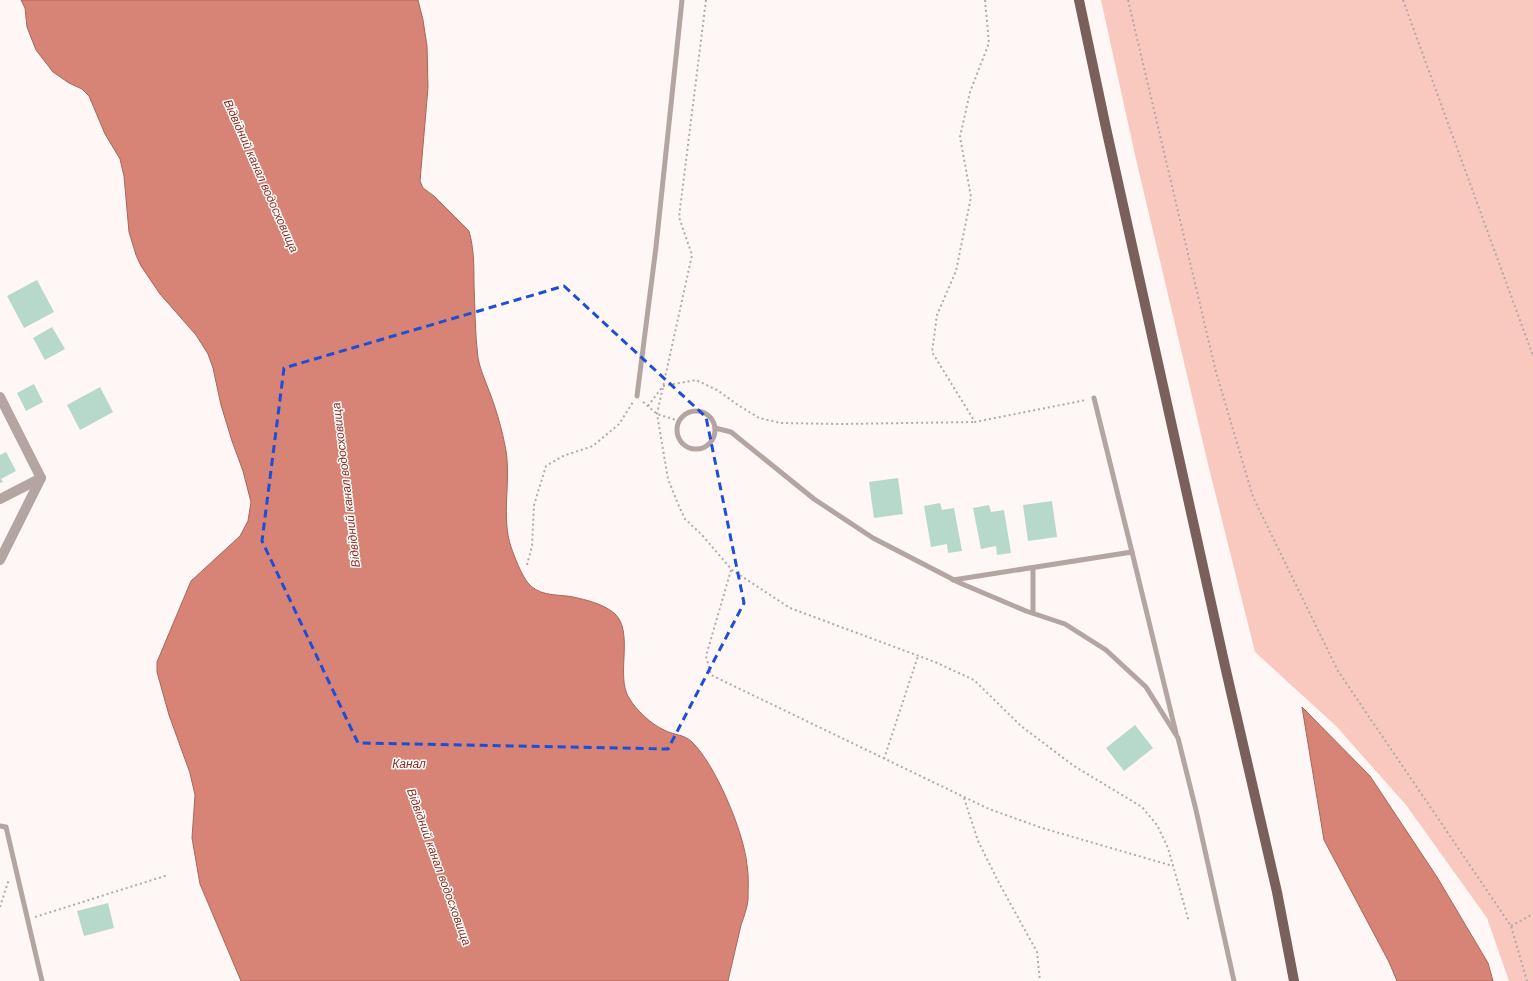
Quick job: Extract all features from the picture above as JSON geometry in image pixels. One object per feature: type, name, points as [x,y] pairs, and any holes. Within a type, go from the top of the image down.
[{"type":"main road","points":[[1079,0],[1218,636],[1277,892],[1294,981]]},
{"type":"street","points":[[0,397],[41,478]]},
{"type":"street","points":[[0,499],[41,478]]},
{"type":"street","points":[[0,560],[41,478]]},
{"type":"lane","points":[[637,396],[656,247],[682,0]]},
{"type":"lane","points":[[1094,398],[1196,810],[1234,981]]},
{"type":"lane","points":[[699,411],[710,417],[715,428],[712,440],[708,444],[696,448],[690,447],[680,439],[678,434],[679,421],[688,413],[699,411]]},
{"type":"lane","points":[[715,428],[731,432],[814,499],[867,534],[953,580],[1033,613],[1065,624],[1106,650],[1146,687],[1178,738]]},
{"type":"lane","points":[[953,580],[1132,552]]},
{"type":"lane","points":[[1033,568],[1033,613]]},
{"type":"lane","points":[[0,826],[6,827],[42,981]]},
{"type":"path","points":[[706,0],[679,217],[692,255],[657,414],[668,479],[685,519],[702,535],[732,570],[790,608],[918,656],[974,680],[1021,726],[1074,766],[1142,807],[1157,824],[1168,848],[1189,922]]},
{"type":"path","points":[[975,422],[932,352],[937,315],[956,271],[971,197],[960,137],[970,92],[989,43],[985,0]]},
{"type":"path","points":[[1128,0],[1216,372],[1253,497],[1338,671],[1511,926],[1527,981]]},
{"type":"path","points":[[1403,0],[1533,356]]},
{"type":"path","points":[[648,406],[663,386],[696,380],[718,390],[758,418],[781,423],[840,424],[975,422],[1094,398]]},
{"type":"path","points":[[526,565],[532,546],[534,506],[546,466],[563,456],[593,446],[619,424],[637,396],[657,414],[679,421]]},
{"type":"path","points":[[732,570],[706,656],[711,676],[989,809],[1042,828],[1173,866]]},
{"type":"path","points":[[884,759],[918,656]]},
{"type":"path","points":[[964,798],[978,841],[999,883],[1038,952],[1040,981]]},
{"type":"path","points":[[0,907],[14,863]]},
{"type":"path","points":[[28,920],[168,875]]},
{"type":"path","points":[[1511,926],[1533,914]]},
{"type":"highlighted area","points":[[564,286],[706,417],[744,603],[668,749],[358,743],[262,541],[284,368]]},
{"type":"shaded area","points":[[1101,0],[1533,0],[1533,981],[1509,981],[1487,918],[1406,805],[1336,726],[1255,652],[1209,468],[1135,155]]},
{"type":"water","name":"Канал","points":[[21,0],[418,0],[427,46],[428,87],[420,181],[423,188],[434,196],[469,231],[473,258],[478,358],[498,417],[506,451],[506,512],[508,536],[511,547],[523,575],[528,583],[538,591],[589,601],[605,607],[614,613],[620,621],[623,631],[625,689],[632,703],[654,724],[667,732],[689,739],[701,752],[719,782],[740,835],[745,851],[748,874],[748,903],[741,925],[728,981],[241,981],[200,884],[192,838],[195,795],[190,773],[169,715],[157,672],[157,662],[191,581],[240,536],[248,521],[251,502],[243,471],[221,405],[213,368],[208,354],[196,335],[160,294],[141,266],[136,255],[129,232],[124,176],[120,159],[105,134],[89,96],[82,89],[69,83],[53,72],[36,50],[27,27],[25,8]]},
{"type":"water","points":[[1302,707],[1370,776],[1437,877],[1488,963],[1493,981],[1397,981],[1389,962],[1324,840]]},
{"type":"building","points":[[37,280],[54,312],[24,328],[7,296]]},
{"type":"building","points":[[52,327],[65,349],[45,360],[33,338]]},
{"type":"building","points":[[34,384],[43,402],[26,411],[17,393]]},
{"type":"building","points":[[100,387],[113,412],[80,430],[67,405]]},
{"type":"building","points":[[6,452],[16,471],[1,479],[3,482],[0,483],[0,455]]},
{"type":"building","points":[[898,478],[903,514],[874,518],[869,482]]},
{"type":"building","points":[[1052,501],[1057,537],[1028,541],[1023,505]]},
{"type":"building","points":[[940,503],[942,510],[954,508],[962,551],[948,553],[947,544],[931,547],[924,506]]},
{"type":"building","points":[[989,505],[991,512],[1004,510],[1011,553],[997,555],[996,546],[981,549],[973,508]]},
{"type":"building","points":[[1135,725],[1153,748],[1124,771],[1106,748]]},
{"type":"building","points":[[108,903],[114,928],[84,936],[77,911]]},
{"type":"water label","name":"Відвідний канал водосховища","points":[[261,176]]},
{"type":"water label","name":"Відвідний канал водосховища","points":[[346,485]]},
{"type":"water label","name":"Відвідний канал водосховища","points":[[439,867]]}]
